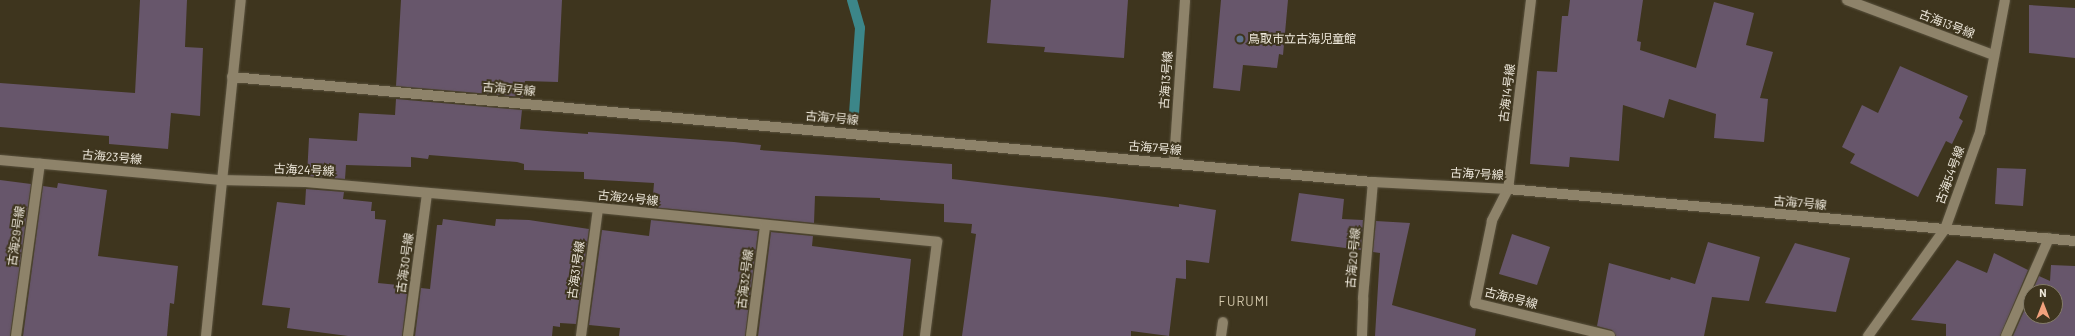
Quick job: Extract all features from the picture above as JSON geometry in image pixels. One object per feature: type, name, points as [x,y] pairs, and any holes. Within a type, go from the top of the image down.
[{"type":"street","points":[[206,336],[221,180],[241,0]]},
{"type":"street","name":"古海13号線","points":[[1174,162],[1185,0]]},
{"type":"street","name":"古海14号線","points":[[1508,189],[1531,0]]},
{"type":"street","name":"古海13号線","points":[[1847,0],[1993,55]]},
{"type":"street","name":"古海54号線","points":[[1868,336],[1945,229],[1980,132],[2004,0]]},
{"type":"street","name":"古海7号線","points":[[232,77],[1174,162],[1373,182],[1508,189],[2075,240]]},
{"type":"street","name":"古海23号線","points":[[0,160],[221,180]]},
{"type":"street","name":"古海29号線","points":[[16,336],[40,164]]},
{"type":"street","name":"古海24号線","points":[[221,180],[304,182],[598,208],[765,226],[937,242],[925,336]]},
{"type":"street","name":"古海20号線","points":[[1362,336],[1362,298],[1373,182]]},
{"type":"street","name":"古海8号線","points":[[1508,189],[1492,221],[1475,303],[1610,336]]},
{"type":"street","name":"古海30号線","points":[[408,336],[428,193]]},
{"type":"street","name":"古海31号線","points":[[581,336],[598,208]]},
{"type":"street","name":"古海32号線","points":[[751,336],[765,226]]},
{"type":"street","points":[[2006,336],[2048,238]]},
{"type":"street","points":[[1221,336],[1223,322]]},
{"type":"building","points":[[140,0],[187,0],[185,47],[203,48],[200,116],[171,113],[168,149],[109,144],[109,136],[0,127],[0,83],[135,93]]},
{"type":"building","points":[[401,0],[562,0],[558,82],[525,81],[523,97],[396,86]]},
{"type":"building","points":[[991,0],[1128,0],[1124,58],[1044,52],[1045,47],[987,43]]},
{"type":"building","points":[[1221,0],[1288,0],[1283,55],[1279,54],[1277,68],[1243,65],[1240,91],[1213,88]]},
{"type":"building","points":[[1570,0],[1643,0],[1637,41],[1641,42],[1640,50],[1696,68],[1714,2],[1754,13],[1746,45],[1773,52],[1760,98],[1768,99],[1764,142],[1714,138],[1716,114],[1669,99],[1664,118],[1623,105],[1619,161],[1570,157],[1569,167],[1530,164],[1537,71],[1557,72],[1562,16],[1568,16]]},
{"type":"building","points":[[2029,5],[2075,8],[2075,58],[2029,53]]},
{"type":"building","points":[[1900,66],[1968,96],[1959,118],[1963,121],[1952,144],[1946,141],[1918,197],[1850,163],[1855,154],[1842,147],[1862,105],[1878,113]]},
{"type":"building","points":[[396,99],[522,110],[520,129],[734,142],[761,145],[760,150],[952,164],[952,179],[1179,207],[1179,204],[1216,210],[1209,263],[1186,260],[1186,279],[1176,278],[1169,336],[1131,331],[1131,336],[962,336],[976,234],[971,233],[972,224],[944,222],[944,204],[880,200],[880,198],[815,196],[814,223],[652,207],[654,183],[584,179],[584,172],[524,170],[524,164],[517,162],[429,155],[428,159],[411,157],[411,167],[346,165],[345,179],[307,176],[309,138],[357,141],[359,113],[395,115]]},
{"type":"building","points":[[1997,168],[2026,169],[2023,206],[1995,204]]},
{"type":"building","points":[[0,180],[31,184],[10,336],[0,336]]},
{"type":"building","points":[[58,183],[107,190],[98,256],[178,266],[174,304],[170,303],[167,336],[23,336],[43,186],[57,188]]},
{"type":"building","points":[[306,189],[344,192],[343,199],[372,202],[371,211],[375,211],[375,219],[386,220],[378,283],[408,286],[402,336],[348,336],[287,328],[290,308],[262,305],[277,202],[305,205]]},
{"type":"building","points":[[1299,193],[1344,199],[1342,219],[1363,220],[1361,250],[1291,241]]},
{"type":"building","points":[[443,219],[495,226],[496,219],[529,220],[589,229],[576,324],[560,323],[560,327],[553,326],[552,336],[415,336],[421,288],[430,289],[437,225],[442,225]]},
{"type":"building","points":[[651,220],[758,231],[745,336],[619,336],[620,328],[589,325],[602,230],[649,236]]},
{"type":"building","points":[[1376,221],[1410,223],[1392,305],[1476,329],[1475,336],[1375,336],[1380,253],[1373,252]]},
{"type":"building","points":[[771,232],[813,236],[812,246],[911,259],[903,336],[758,336]]},
{"type":"building","points":[[1512,234],[1550,247],[1537,285],[1499,274]]},
{"type":"building","points":[[1708,242],[1760,257],[1749,301],[1712,297],[1704,336],[1616,336],[1612,330],[1597,326],[1609,263],[1670,280],[1671,277],[1695,284]]},
{"type":"building","points":[[1795,243],[1850,258],[1836,312],[1765,303]]},
{"type":"building","points":[[1994,253],[2028,270],[2000,336],[1946,336],[1946,324],[1911,320],[1957,260],[1987,273]]},
{"type":"building","points":[[2051,265],[2075,266],[2075,336],[2013,336],[2023,313],[2023,324],[2063,324],[2063,284],[2036,284],[2039,276],[2050,281]]},
{"type":"waterway","points":[[852,0],[860,28],[854,114]]},
{"type":"place","name":"鳥取市立古海児童館","points":[[1240,39]]},
{"type":"district","name":"FURUMI","points":[[1244,301]]}]
